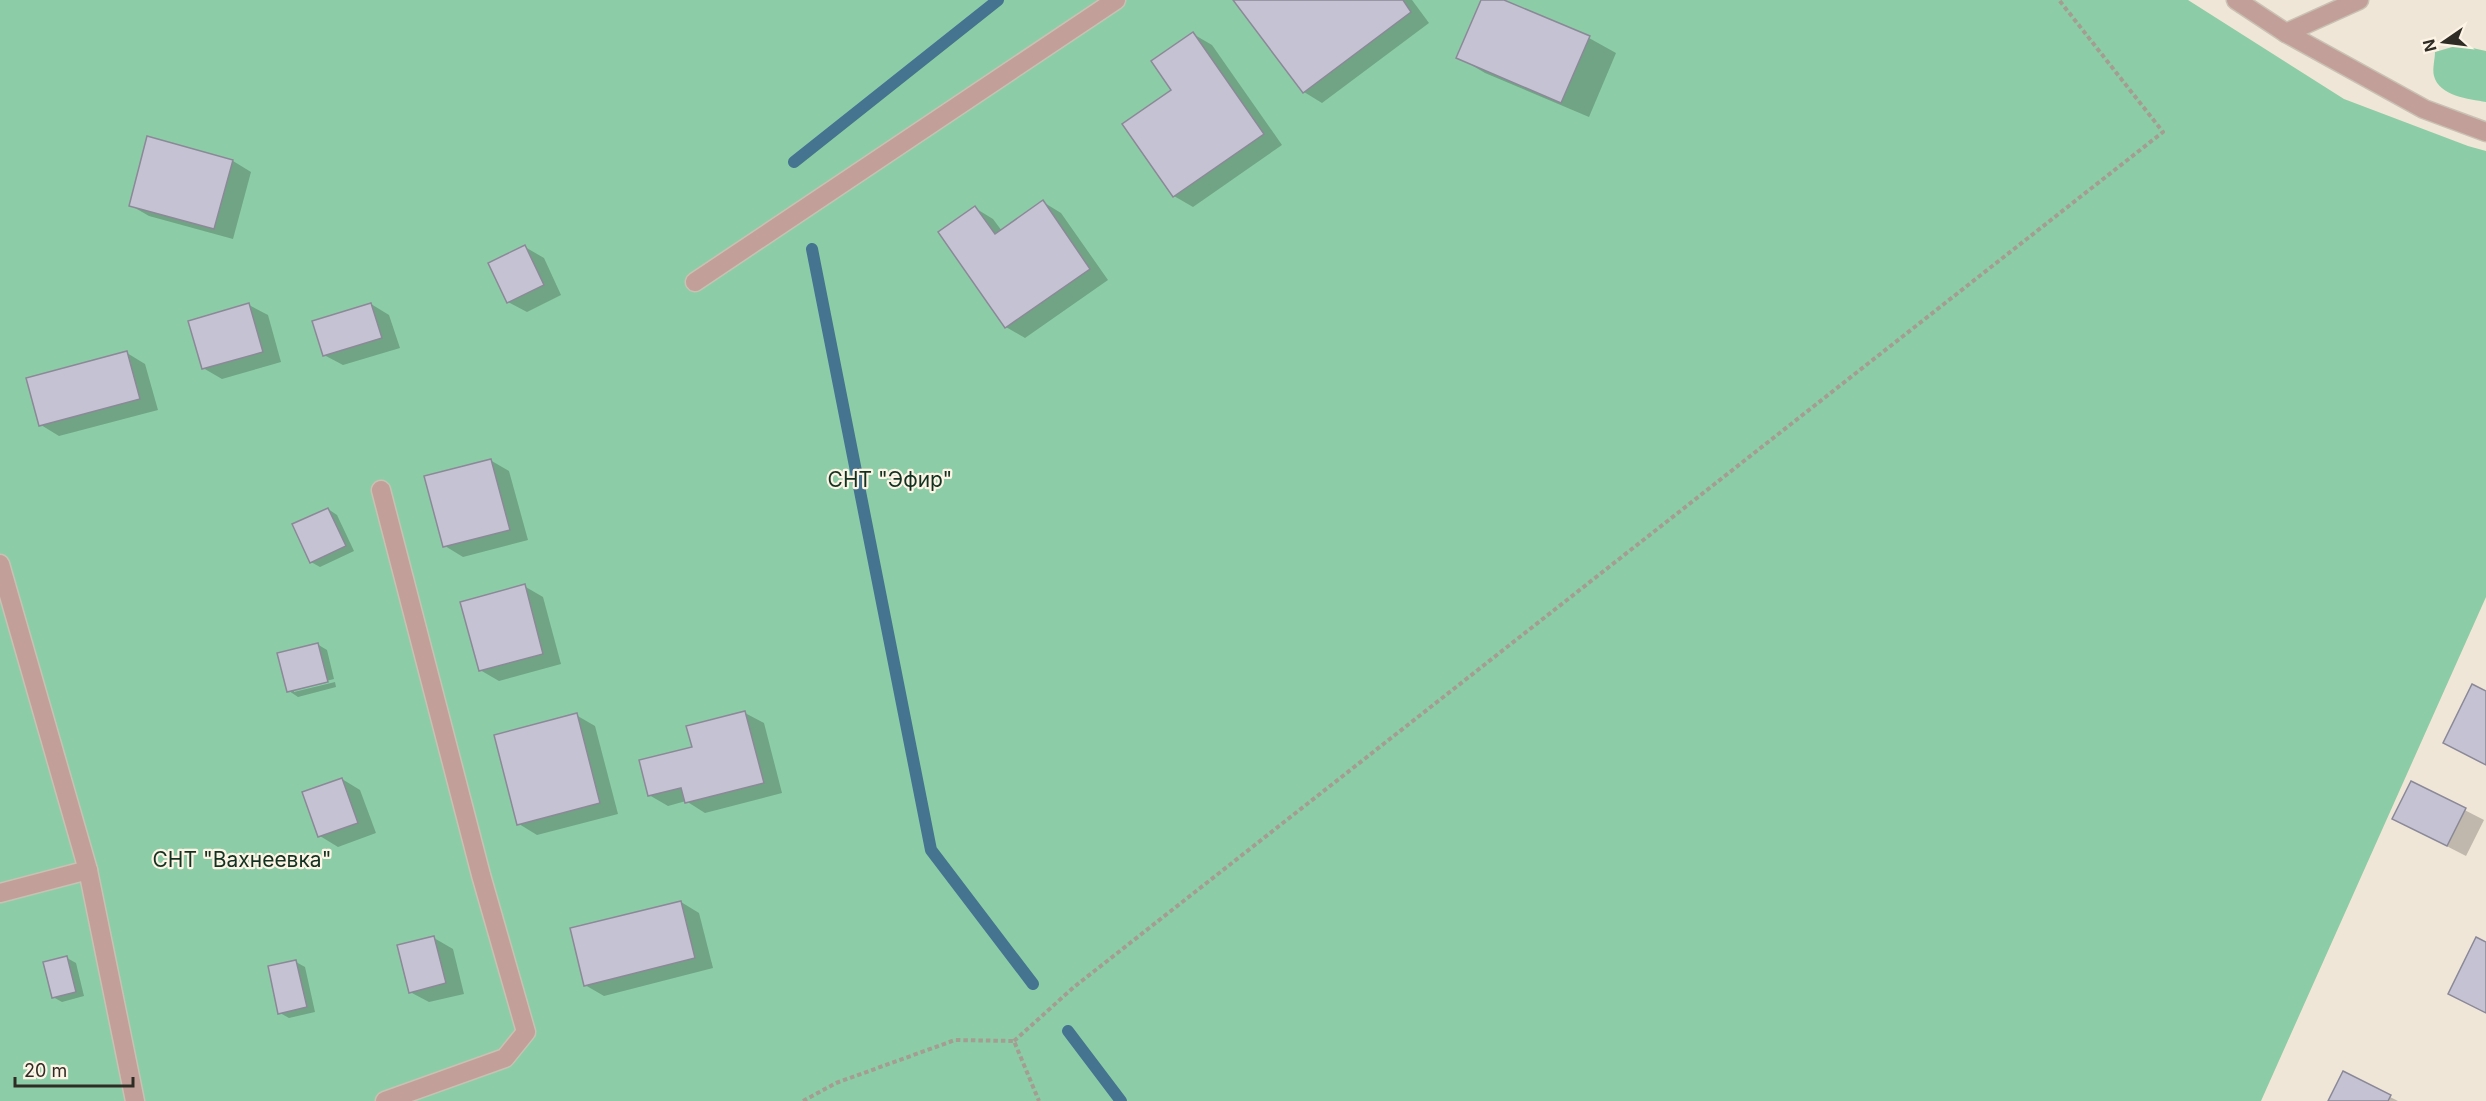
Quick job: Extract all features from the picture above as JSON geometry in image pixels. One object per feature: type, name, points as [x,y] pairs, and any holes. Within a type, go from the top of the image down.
[{"type":"street","points":[[695,282],[1116,0]]},
{"type":"street","points":[[2236,0],[2286,33],[2424,109],[2486,132]]},
{"type":"street","points":[[2286,33],[2359,0]]},
{"type":"street","points":[[381,490],[481,875],[526,1032],[505,1058],[385,1101]]},
{"type":"street","points":[[0,564],[88,870],[135,1101]]},
{"type":"street","points":[[0,892],[88,870]]},
{"type":"path","points":[[803,1101],[836,1083],[955,1040],[1014,1041],[1074,987],[2163,132],[2059,0]]},
{"type":"path","points":[[1014,1041],[1039,1101]]},
{"type":"green space","points":[[0,0],[2188,0],[2344,99],[2486,151],[2486,597],[2261,1101],[0,1101]]},
{"type":"green space","points":[[2459,45],[2486,51],[2486,102],[2455,95],[2437,83],[2433,73],[2435,52]]},
{"type":"building","points":[[1233,0],[1403,0],[1411,12],[1303,93]]},
{"type":"building","points":[[1481,0],[1504,0],[1590,36],[1561,103],[1456,58]]},
{"type":"building","points":[[1193,32],[1264,134],[1173,197],[1122,124],[1171,90],[1151,61]]},
{"type":"building","points":[[147,136],[233,160],[214,229],[129,206]]},
{"type":"building","points":[[1043,200],[1090,269],[1005,328],[938,232],[975,206],[995,234]]},
{"type":"building","points":[[525,245],[544,285],[507,303],[488,263]]},
{"type":"building","points":[[249,303],[263,352],[202,369],[188,321]]},
{"type":"building","points":[[371,303],[382,338],[323,356],[312,321]]},
{"type":"building","points":[[127,351],[140,399],[39,426],[26,378]]},
{"type":"building","points":[[491,459],[510,530],[443,547],[424,476]]},
{"type":"building","points":[[328,508],[346,546],[310,563],[292,524]]},
{"type":"building","points":[[525,584],[543,654],[479,671],[460,602]]},
{"type":"building","points":[[318,643],[328,682],[287,692],[277,653]]},
{"type":"building","points":[[2472,684],[2486,691],[2486,765],[2443,743]]},
{"type":"building","points":[[745,711],[764,783],[685,803],[681,788],[648,796],[639,760],[692,747],[686,726]]},
{"type":"building","points":[[577,713],[600,803],[517,825],[494,735]]},
{"type":"building","points":[[342,778],[358,823],[318,837],[302,792]]},
{"type":"building","points":[[2411,781],[2466,808],[2447,846],[2392,819]]},
{"type":"building","points":[[681,901],[695,958],[584,986],[570,928]]},
{"type":"building","points":[[434,936],[446,983],[409,993],[397,945]]},
{"type":"building","points":[[2476,937],[2486,942],[2486,1013],[2448,994]]},
{"type":"building","points":[[67,956],[76,992],[52,998],[43,962]]},
{"type":"building","points":[[296,960],[307,1007],[278,1014],[268,966]]},
{"type":"building","points":[[2343,1071],[2391,1095],[2388,1101],[2328,1101]]},
{"type":"waterway","points":[[794,162],[998,0]]},
{"type":"waterway","points":[[812,249],[931,850],[1033,984]]},
{"type":"waterway","points":[[1068,1031],[1121,1101]]},
{"type":"park label","name":"СНТ \"Эфир\"","points":[[890,479]]},
{"type":"park label","name":"СНТ \"Вахнеевка\"","points":[[242,859]]}]
